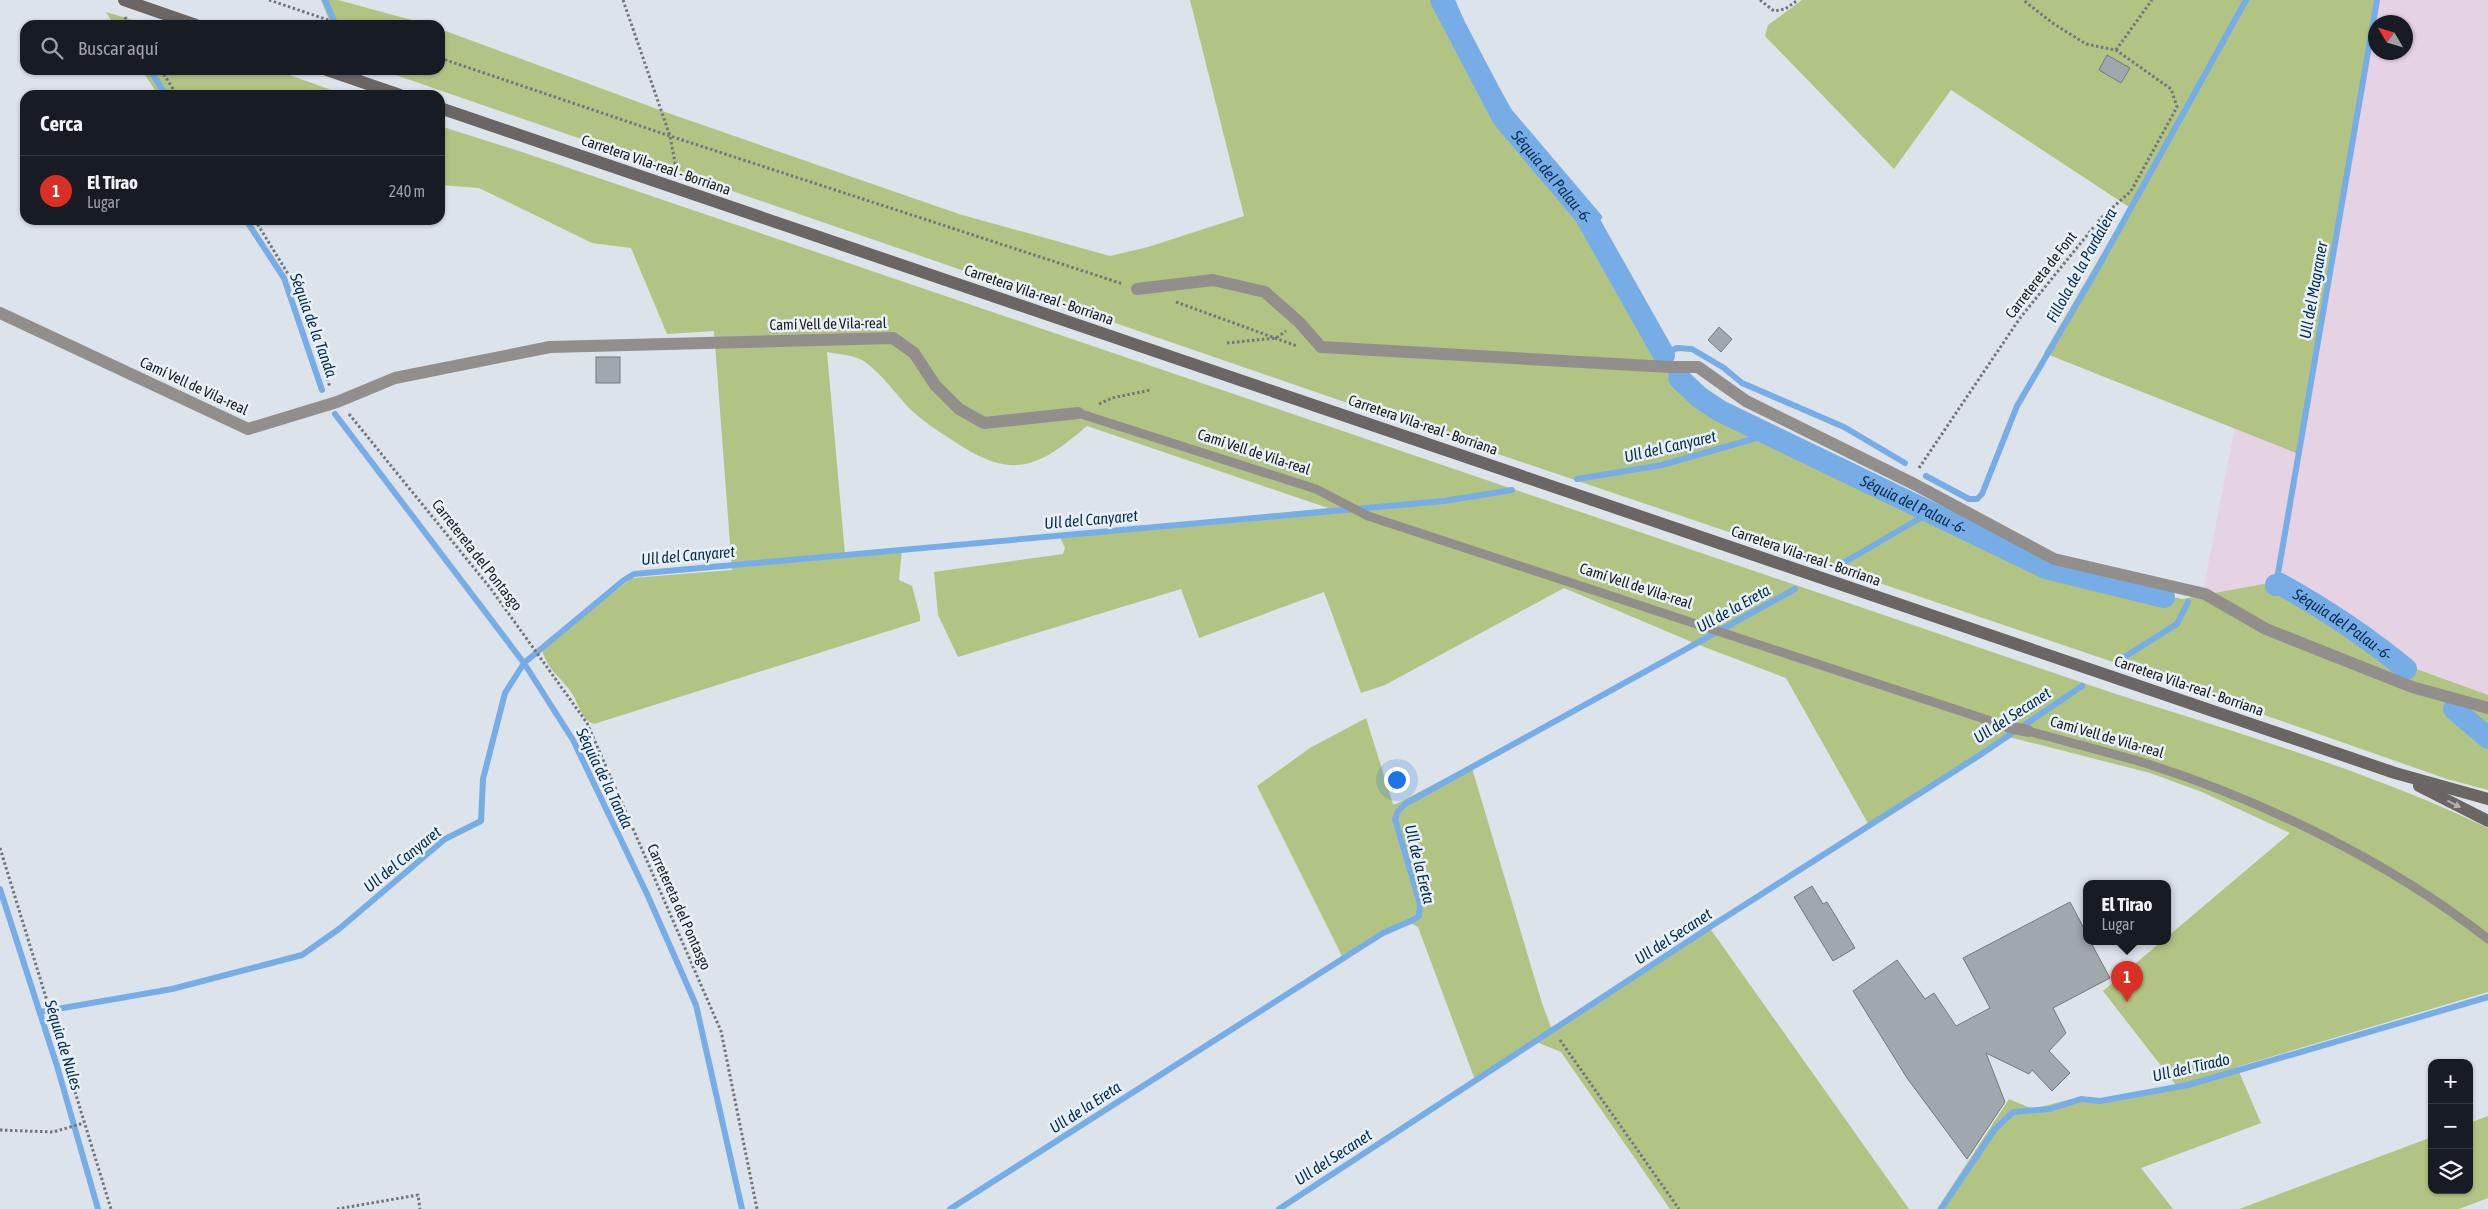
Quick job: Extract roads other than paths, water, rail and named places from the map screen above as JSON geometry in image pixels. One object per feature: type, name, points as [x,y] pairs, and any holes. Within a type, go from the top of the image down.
[{"type":"main road","points":[[124,0],[182,20]]},
{"type":"main road","points":[[342,75],[385,90]]},
{"type":"main road","name":"Carretera Vila-real - Borriana","points":[[445,110],[2395,774],[2488,799]]},
{"type":"main road","name":"Carretera Vila-real - Borriana","points":[[2395,774],[2488,821]]},
{"type":"street","points":[[1137,288],[1212,280],[1265,292],[1299,322],[1321,347],[1669,368],[1698,367],[1746,401],[1914,484],[2054,560],[2205,594],[2266,629],[2412,687],[2488,708]]},
{"type":"street","name":"Camí Vell de Vila-real","points":[[0,313],[248,429],[337,402],[395,378],[550,347],[893,338],[914,353],[935,385],[959,409],[984,423],[1078,413]]},
{"type":"street","name":"Camí Vell de Vila-real","points":[[2009,726],[2028,731]]},
{"type":"lane","name":"Camí Vell de Vila-real","points":[[1078,413],[1316,489],[1364,513],[2009,726]]},
{"type":"lane","name":"Camí Vell de Vila-real","points":[[2028,731],[2149,764],[2255,804],[2355,852],[2404,880],[2432,897],[2488,938]]},
{"type":"waterway","points":[[325,0],[334,20]]},
{"type":"waterway","name":"Séquia del Palau -6-","points":[[1441,0],[1503,118],[1585,215],[1664,355]]},
{"type":"waterway","points":[[1452,0],[1471,44],[1509,111],[1599,217]]},
{"type":"waterway","name":"Fillola de la Pardalera","points":[[1926,476],[1969,499],[1977,499],[1982,494],[2017,406],[2096,271],[2246,0]]},
{"type":"waterway","name":"Ull del Magraner","points":[[2276,585],[2377,0]]},
{"type":"waterway","name":"Séquia de la Tanda","points":[[153,75],[163,90]]},
{"type":"waterway","name":"Séquia de la Tanda","points":[[249,225],[284,278],[322,390]]},
{"type":"waterway","name":"Fillola de la Pardalera","points":[[1664,355],[1677,348],[1692,349],[1724,368],[1742,383],[1844,427],[1905,463]]},
{"type":"waterway","name":"Séquia del Palau -6-","points":[[1679,378],[1699,397],[1720,411],[2046,568],[2164,597]]},
{"type":"waterway","name":"Séquia de la Tanda","points":[[335,414],[524,663],[573,740],[647,894],[696,1005],[742,1209]]},
{"type":"waterway","name":"Ull del Canyaret","points":[[1577,479],[1662,465],[1767,435]]},
{"type":"waterway","name":"Ull del Canyaret","points":[[40,1012],[172,989],[302,955],[339,929],[445,839],[481,821],[483,779],[505,693],[524,663],[624,580],[634,574],[1444,501],[1512,490]]},
{"type":"waterway","name":"Ull de la Ereta","points":[[1838,566],[1929,513]]},
{"type":"waterway","name":"Séquia del Palau -6-","points":[[2276,585],[2280,584],[2329,613],[2376,645],[2406,669]]},
{"type":"waterway","name":"Ull de la Ereta","points":[[950,1209],[1383,933],[1419,916],[1420,904],[1395,819],[1398,811],[1405,804],[1795,589]]},
{"type":"waterway","name":"Ull del Secanet","points":[[2118,661],[2177,624],[2188,602]]},
{"type":"waterway","name":"Ull del Secanet","points":[[1279,1209],[1713,925],[1980,755],[2082,686]]},
{"type":"waterway","name":"Séquia del Palau -6-","points":[[2454,709],[2488,738]]},
{"type":"waterway","name":"Séquia de Nules","points":[[0,889],[57,1066],[98,1209]]},
{"type":"waterway","name":"Ull del Tirado","points":[[1941,1209],[1995,1129],[2013,1112],[2050,1109],[2081,1099],[2100,1101],[2188,1085],[2488,997]]},
{"type":"place","name":"El Tirao","points":[[2127,1002]]}]
